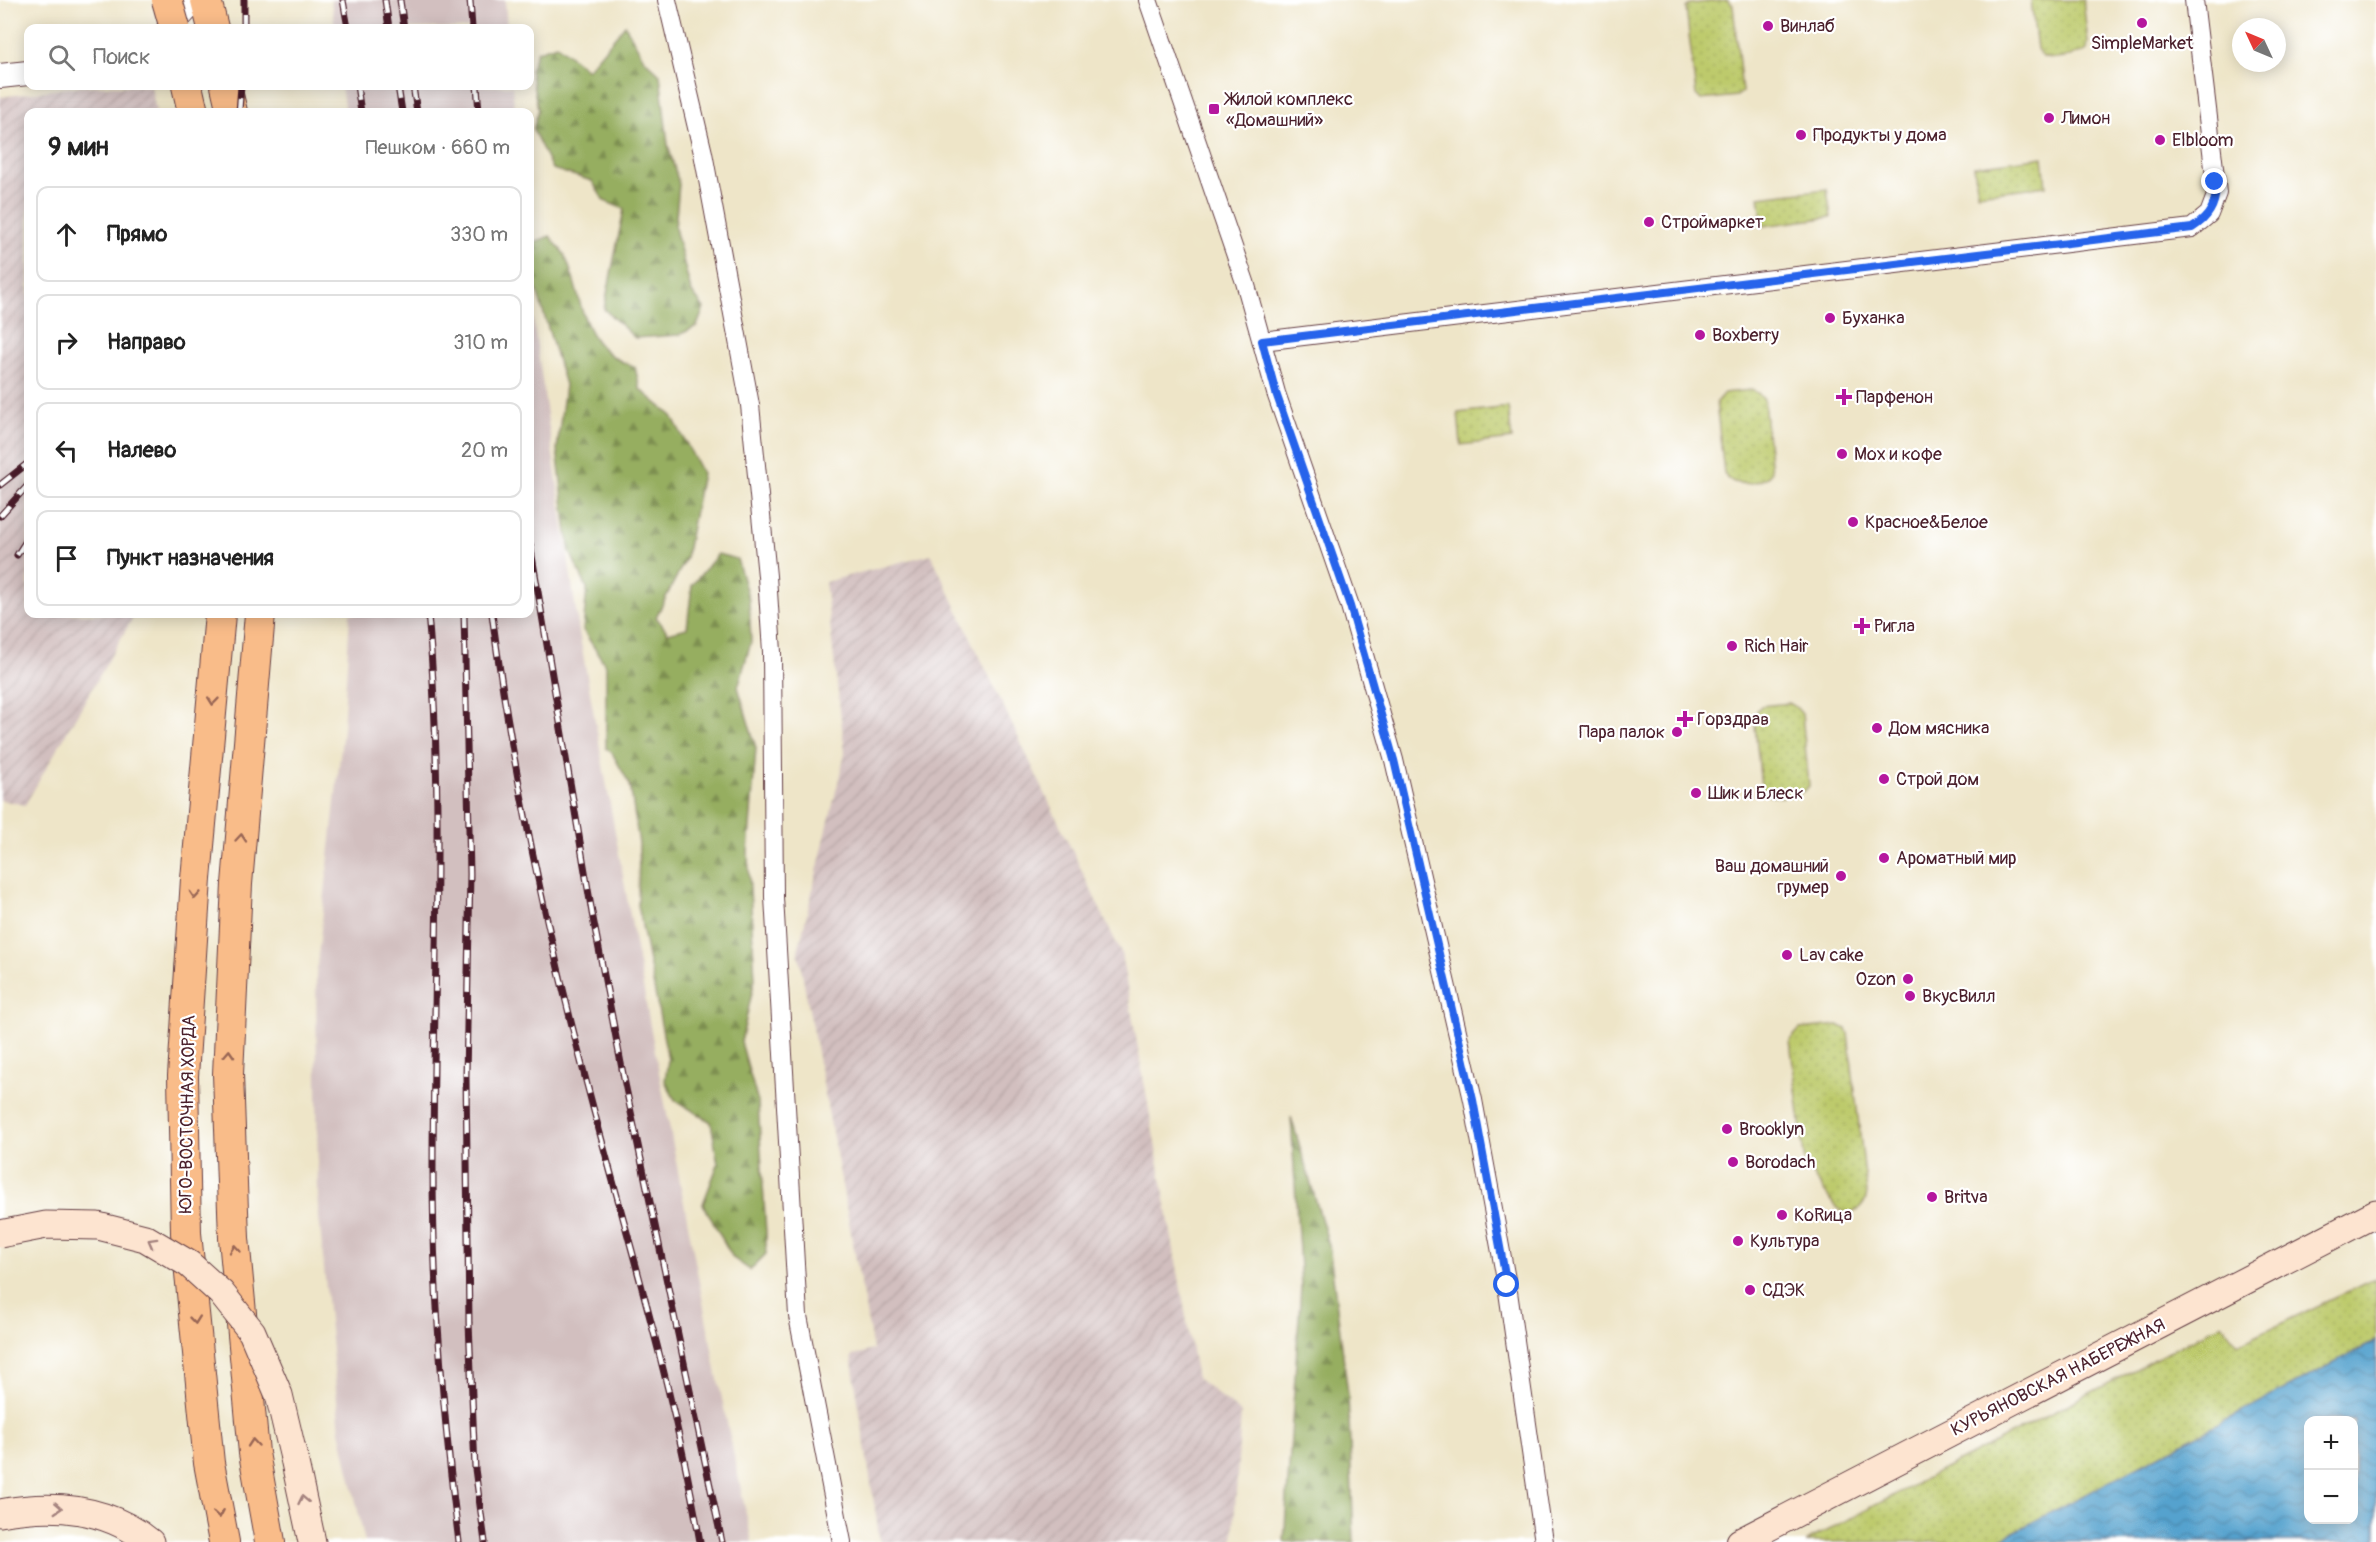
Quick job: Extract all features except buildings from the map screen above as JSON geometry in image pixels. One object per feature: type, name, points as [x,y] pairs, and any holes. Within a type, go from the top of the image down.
[{"type":"main road","points":[[206,0],[212,24]]},
{"type":"main road","points":[[189,90],[192,108]]},
{"type":"main road","points":[[227,90],[231,108]]},
{"type":"main road","points":[[260,618],[237,884],[228,1074],[234,1238],[254,1454],[270,1542]]},
{"type":"main road","name":"ЮГО-ВОСТОЧНАЯ ХОРДА","points":[[220,628],[196,879],[183,1076],[186,1233],[209,1463],[224,1542]]},
{"type":"main road","name":"КУРЬЯНОВСКАЯ НАБЕРЕЖНАЯ","points":[[1740,1542],[2376,1213]]},
{"type":"main road","points":[[0,1234],[46,1225],[98,1226],[145,1238],[189,1264],[221,1293],[252,1332],[279,1395],[312,1542]]},
{"type":"main road","points":[[0,1513],[34,1507],[73,1509],[110,1519],[150,1542]]},
{"type":"street","points":[[171,21],[195,0]]},
{"type":"street","points":[[1148,0],[1245,282],[1276,393],[1350,606],[1394,760],[1441,956],[1495,1212],[1544,1542]]},
{"type":"street","points":[[1262,341],[2192,228],[2209,214],[2217,193],[2194,0]]},
{"type":"street","points":[[669,4],[703,153],[750,405],[772,652],[774,897],[798,1316],[842,1542]]},
{"type":"street","points":[[0,76],[24,73]]},
{"type":"shaded area","points":[[331,0],[505,0],[507,24],[334,24]]},
{"type":"shaded area","points":[[52,90],[152,90],[155,108],[24,108],[24,618],[133,618],[25,805],[0,800],[0,97]]},
{"type":"shaded area","points":[[342,90],[512,90],[515,108],[344,108]]},
{"type":"shaded area","points":[[534,326],[579,632],[649,1020],[716,1370],[752,1542],[365,1542],[340,1431],[318,1207],[316,975],[343,729],[350,618],[534,618]]},
{"type":"shaded area","points":[[931,554],[1121,953],[1197,1378],[1241,1413],[1233,1542],[880,1542],[851,1356],[873,1350],[798,951],[845,753],[825,582]]},
{"type":"green space","points":[[1728,0],[1733,5],[1742,92],[1737,96],[1701,100],[1696,95],[1686,8],[1690,4]]},
{"type":"green space","points":[[2031,0],[2083,0],[2087,50],[2058,58],[2042,56],[2037,49]]},
{"type":"green space","points":[[625,25],[644,59],[660,74],[668,145],[679,184],[675,228],[691,291],[704,308],[697,326],[679,335],[635,338],[604,309],[624,209],[604,201],[592,181],[552,169],[534,132],[538,110],[534,90],[534,59],[537,51],[557,45],[587,70]]},
{"type":"green space","points":[[2043,157],[2046,186],[1978,194],[1974,166]]},
{"type":"green space","points":[[1827,189],[1831,217],[1763,226],[1759,197]]},
{"type":"green space","points":[[550,236],[564,254],[592,335],[602,348],[635,367],[640,389],[672,416],[702,473],[686,558],[656,617],[668,633],[687,628],[692,585],[718,554],[737,559],[749,600],[751,642],[738,687],[756,748],[748,853],[755,979],[741,1042],[758,1103],[766,1233],[766,1254],[750,1270],[733,1258],[703,1204],[718,1164],[711,1122],[675,1100],[665,1081],[668,1060],[638,905],[639,844],[630,785],[612,753],[606,748],[606,666],[583,630],[587,588],[569,550],[557,449],[565,385],[534,281],[534,242]]},
{"type":"green space","points":[[1751,390],[1758,393],[1764,400],[1771,473],[1761,480],[1747,484],[1733,481],[1724,473],[1716,402],[1724,393]]},
{"type":"green space","points":[[1508,407],[1512,439],[1461,445],[1458,413]]},
{"type":"green space","points":[[1789,703],[1802,714],[1809,786],[1799,793],[1784,797],[1770,795],[1761,787],[1754,715],[1761,706]]},
{"type":"green space","points":[[1838,1025],[1846,1029],[1848,1033],[1867,1192],[1866,1199],[1860,1208],[1850,1212],[1839,1210],[1834,1205],[1805,1164],[1790,1040],[1800,1029]]},
{"type":"green space","points":[[1291,1117],[1329,1245],[1348,1394],[1354,1542],[1284,1542],[1301,1286]]},
{"type":"green space","points":[[2376,1278],[2376,1341],[1995,1542],[1805,1542],[2222,1324],[2238,1344]]},
{"type":"water","points":[[2376,1341],[2376,1542],[1995,1542]]},
{"type":"railway","points":[[244,0],[244,24]]},
{"type":"railway","points":[[343,0],[347,24]]},
{"type":"railway","points":[[385,0],[388,24]]},
{"type":"railway","points":[[400,0],[403,24]]},
{"type":"railway","points":[[470,0],[472,24]]},
{"type":"railway","points":[[239,108],[241,90]]},
{"type":"railway","points":[[358,90],[360,108]]},
{"type":"railway","points":[[399,90],[401,108]]},
{"type":"railway","points":[[414,90],[416,108]]},
{"type":"railway","points":[[477,90],[479,108]]},
{"type":"railway","points":[[0,485],[24,466]]},
{"type":"railway","points":[[0,516],[24,489]]},
{"type":"railway","points":[[17,555],[24,544]]},
{"type":"railway","points":[[534,568],[592,913],[624,1079],[722,1542]]},
{"type":"railway","points":[[428,618],[436,753],[437,822],[433,1100],[435,1263],[448,1449],[459,1542]]},
{"type":"railway","points":[[464,618],[470,874],[466,1076],[469,1323],[475,1469],[485,1542]]},
{"type":"railway","points":[[493,618],[510,735],[546,916],[590,1096],[664,1373],[700,1542]]},
{"type":"place","name":"SimpleMarket","points":[[2142,23]]},
{"type":"place","name":"Винлаб","points":[[1768,26]]},
{"type":"place","name":"Жилой комплекс «Домашний»","points":[[1214,109]]},
{"type":"place","name":"Лимон","points":[[2049,118]]},
{"type":"place","name":"Продукты у дома","points":[[1801,135]]},
{"type":"place","name":"Elbloom","points":[[2160,140]]},
{"type":"place","name":"Строймаркет","points":[[1649,222]]},
{"type":"place","name":"Буханка","points":[[1830,318]]},
{"type":"place","name":"Boxberry","points":[[1700,335]]},
{"type":"place","name":"Парфенон","points":[[1844,397]]},
{"type":"place","name":"Мох и кофе","points":[[1842,454]]},
{"type":"place","name":"Красное&Белое","points":[[1853,522]]},
{"type":"place","name":"Ригла","points":[[1862,626]]},
{"type":"place","name":"Rich Hair","points":[[1732,646]]},
{"type":"place","name":"Горздрав","points":[[1685,719]]},
{"type":"place","name":"Дом мясника","points":[[1877,728]]},
{"type":"place","name":"Пара палок","points":[[1677,732]]},
{"type":"place","name":"Строй дом","points":[[1884,779]]},
{"type":"place","name":"Шик и Блеск","points":[[1696,793]]},
{"type":"place","name":"Ароматный мир","points":[[1884,858]]},
{"type":"place","name":"Ваш домашний грумер","points":[[1841,876]]},
{"type":"place","name":"Lav cake","points":[[1787,955]]},
{"type":"place","name":"Ozon","points":[[1908,979]]},
{"type":"place","name":"ВкусВилл","points":[[1910,996]]},
{"type":"place","name":"Brooklyn","points":[[1727,1129]]},
{"type":"place","name":"Borodach","points":[[1733,1162]]},
{"type":"place","name":"Britva","points":[[1932,1197]]},
{"type":"place","name":"КоRица","points":[[1782,1215]]},
{"type":"place","name":"Культура","points":[[1738,1241]]},
{"type":"place","name":"СДЭК","points":[[1750,1290]]},
{"type":"route","points":[[1507,1285],[1473,1100],[1394,760],[1350,606],[1276,393],[1262,341],[2192,228],[2201,223],[2209,214],[2217,193],[2215,182]]}]
